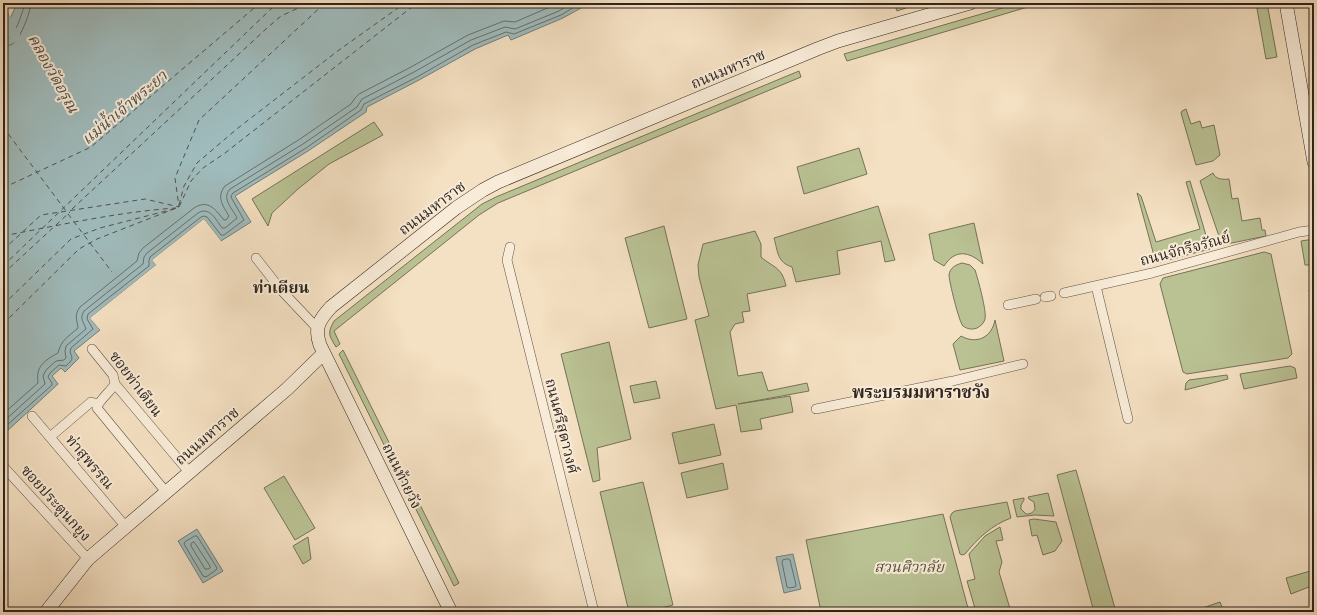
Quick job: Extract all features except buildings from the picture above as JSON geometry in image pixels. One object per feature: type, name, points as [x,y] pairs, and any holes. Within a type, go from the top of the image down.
[{"type":"street","name":"ถนนมหาราช","points":[[317,328],[323,316],[331,307],[456,208],[498,182],[838,41],[970,3]]},
{"type":"street","points":[[1286,3],[1314,162]]},
{"type":"street","name":"ถนนจักรีจรัณย์","points":[[1064,293],[1152,273],[1292,234],[1314,230]]},
{"type":"street","name":"ถนนศรีสุดาวงศ์","points":[[510,247],[508,260],[594,612]]},
{"type":"street","points":[[256,258],[281,290],[317,328],[317,337],[324,353]]},
{"type":"street","points":[[1096,286],[1128,419]]},
{"type":"street","points":[[1008,305],[1044,297]]},
{"type":"street","name":"ซอยท่าเตียน","points":[[92,349],[113,375],[115,384],[189,472]]},
{"type":"street","name":"ถนนมหาราช","points":[[46,612],[88,560],[286,389],[324,353]]},
{"type":"street","name":"ถนนท้ายวัง","points":[[324,353],[451,612]]},
{"type":"street","points":[[816,409],[954,381],[1023,364]]},
{"type":"street","points":[[98,404],[115,384]]},
{"type":"street","points":[[50,437],[91,402],[98,404]]},
{"type":"street","points":[[98,404],[98,408],[166,492]]},
{"type":"street","name":"ท่าสุพรรณ","points":[[32,416],[126,526]]},
{"type":"street","name":"ซอยประตูนกยูง","points":[[3,466],[88,560]]},
{"type":"green space","points":[[894,3],[921,3],[897,11]]},
{"type":"green space","points":[[1019,3],[1041,3],[847,61],[844,54]]},
{"type":"green space","points":[[1256,3],[1267,3],[1277,57],[1266,59]]},
{"type":"green space","points":[[799,71],[801,77],[498,203],[479,215],[334,331],[340,344],[336,347],[330,337],[330,329],[334,321],[482,204]]},
{"type":"green space","points":[[1186,109],[1191,124],[1200,121],[1202,128],[1214,125],[1220,155],[1213,161],[1196,165],[1181,113]]},
{"type":"green space","points":[[374,122],[383,135],[329,164],[298,189],[272,213],[268,226],[252,199]]},
{"type":"green space","points":[[859,148],[867,174],[804,194],[797,167]]},
{"type":"green space","points":[[1213,173],[1220,179],[1229,179],[1232,199],[1238,198],[1242,221],[1260,218],[1262,230],[1265,230],[1266,236],[1222,245],[1200,181]]},
{"type":"green space","points":[[1190,181],[1210,249],[1156,263],[1137,193],[1141,196],[1156,242],[1200,229],[1186,182]]},
{"type":"green space","points":[[878,206],[895,260],[885,262],[881,241],[837,251],[840,274],[796,282],[792,267],[783,262],[777,252],[774,238]]},
{"type":"green space","points":[[974,223],[983,264],[973,256],[967,254],[957,254],[948,260],[944,266],[934,260],[929,234]]},
{"type":"green space","points":[[664,226],[687,319],[649,328],[625,238]]},
{"type":"green space","points":[[755,231],[761,244],[761,257],[780,271],[786,286],[747,294],[750,311],[742,312],[744,322],[735,324],[730,332],[738,376],[762,372],[768,391],[807,383],[809,391],[738,404],[790,396],[793,412],[760,419],[762,429],[741,432],[736,405],[716,409],[695,320],[709,316],[699,277],[698,265],[703,244]]},
{"type":"green space","points":[[1314,239],[1314,266],[1305,265],[1301,241]]},
{"type":"green space","points":[[1264,252],[1271,254],[1292,354],[1288,358],[1187,374],[1183,372],[1160,284],[1163,278]]},
{"type":"green space","points":[[962,263],[970,265],[975,270],[984,303],[985,320],[975,329],[966,328],[961,323],[949,275],[950,270]]},
{"type":"green space","points":[[1314,288],[1314,315],[1309,290]]},
{"type":"green space","points":[[995,320],[1004,361],[960,370],[953,344],[961,336],[973,340],[983,338],[991,331]]},
{"type":"green space","points":[[609,342],[631,439],[597,448],[600,480],[593,482],[561,354]]},
{"type":"green space","points":[[343,350],[459,583],[454,586],[339,354]]},
{"type":"green space","points":[[1290,366],[1295,368],[1297,378],[1244,389],[1240,374]]},
{"type":"green space","points":[[1227,375],[1228,379],[1185,390],[1186,383],[1189,380]]},
{"type":"green space","points":[[656,381],[660,398],[634,403],[630,386]]},
{"type":"green space","points":[[714,424],[721,455],[679,464],[672,433]]},
{"type":"green space","points":[[723,463],[728,489],[687,498],[681,473]]},
{"type":"green space","points":[[1076,470],[1116,612],[1094,612],[1057,475]]},
{"type":"green space","points":[[284,476],[315,528],[295,540],[264,488]]},
{"type":"green space","points":[[643,482],[673,605],[646,612],[629,612],[600,492]]},
{"type":"green space","points":[[1048,493],[1054,516],[1035,515],[1017,517],[1013,500],[1024,498],[1021,509],[1026,514],[1029,514],[1035,509],[1034,502],[1028,497]]},
{"type":"green space","points":[[1007,502],[1011,518],[998,524],[986,533],[965,554],[960,554],[950,517],[952,513],[955,511]]},
{"type":"green space","name":"สวนศิวาลัย","points":[[943,514],[969,612],[821,612],[806,540]]},
{"type":"green space","points":[[1034,519],[1056,522],[1062,541],[1055,551],[1043,555],[1037,535],[1032,536],[1029,520]]},
{"type":"green space","points":[[1000,527],[1003,540],[996,541],[1002,562],[999,572],[1011,612],[976,612],[967,581],[975,579],[969,554],[985,536]]},
{"type":"green space","points":[[308,537],[311,559],[303,564],[293,546]]},
{"type":"green space","points":[[1314,570],[1314,585],[1291,594],[1286,578]]},
{"type":"green space","points":[[1220,602],[1224,612],[1191,612]]},
{"type":"water","name":"แม่น้ำเจ้าพระยา","points":[[17,3],[590,3],[563,18],[511,40],[508,35],[475,49],[367,107],[366,112],[308,151],[235,196],[251,222],[221,241],[204,219],[152,260],[156,265],[90,318],[100,330],[74,351],[79,358],[65,372],[61,368],[52,376],[58,384],[6,432],[3,429],[3,35]]},
{"type":"water","points":[[197,529],[223,571],[203,583],[178,541]]},
{"type":"water","points":[[793,554],[801,589],[784,593],[776,557]]},
{"type":"pier","points":[[204,219],[221,241],[220,243],[204,222],[155,261],[158,264],[157,267],[93,318],[102,329],[101,331],[90,318],[156,265],[152,260]]},
{"type":"waterway","name":"คลองวัดอรุณ","points":[[3,15],[15,37]]},
{"type":"ferry route","points":[[3,188],[91,147],[260,3]]},
{"type":"ferry route","points":[[3,266],[273,7],[280,3]]},
{"type":"ferry route","points":[[72,209],[267,28],[281,16],[309,3]]},
{"type":"ferry route","points":[[3,250],[41,215],[145,199],[179,207],[175,178],[199,120],[325,3]]},
{"type":"ferry route","points":[[179,205],[184,186],[197,163],[238,128],[339,50],[405,3]]},
{"type":"ferry route","points":[[3,324],[79,249],[97,239],[179,207],[191,181],[203,168],[225,153],[417,3]]},
{"type":"ferry route","points":[[3,127],[66,211]]},
{"type":"ferry route","points":[[3,236],[67,223],[176,208]]},
{"type":"ferry route","points":[[3,305],[71,239],[100,228],[174,209]]},
{"type":"ferry route","points":[[3,274],[70,212]]},
{"type":"ferry route","points":[[68,214],[112,272]]},
{"type":"district","name":"ท่าเตียน","points":[[281,287]]},
{"type":"district","name":"พระบรมมหาราชวัง","points":[[921,392]]}]
